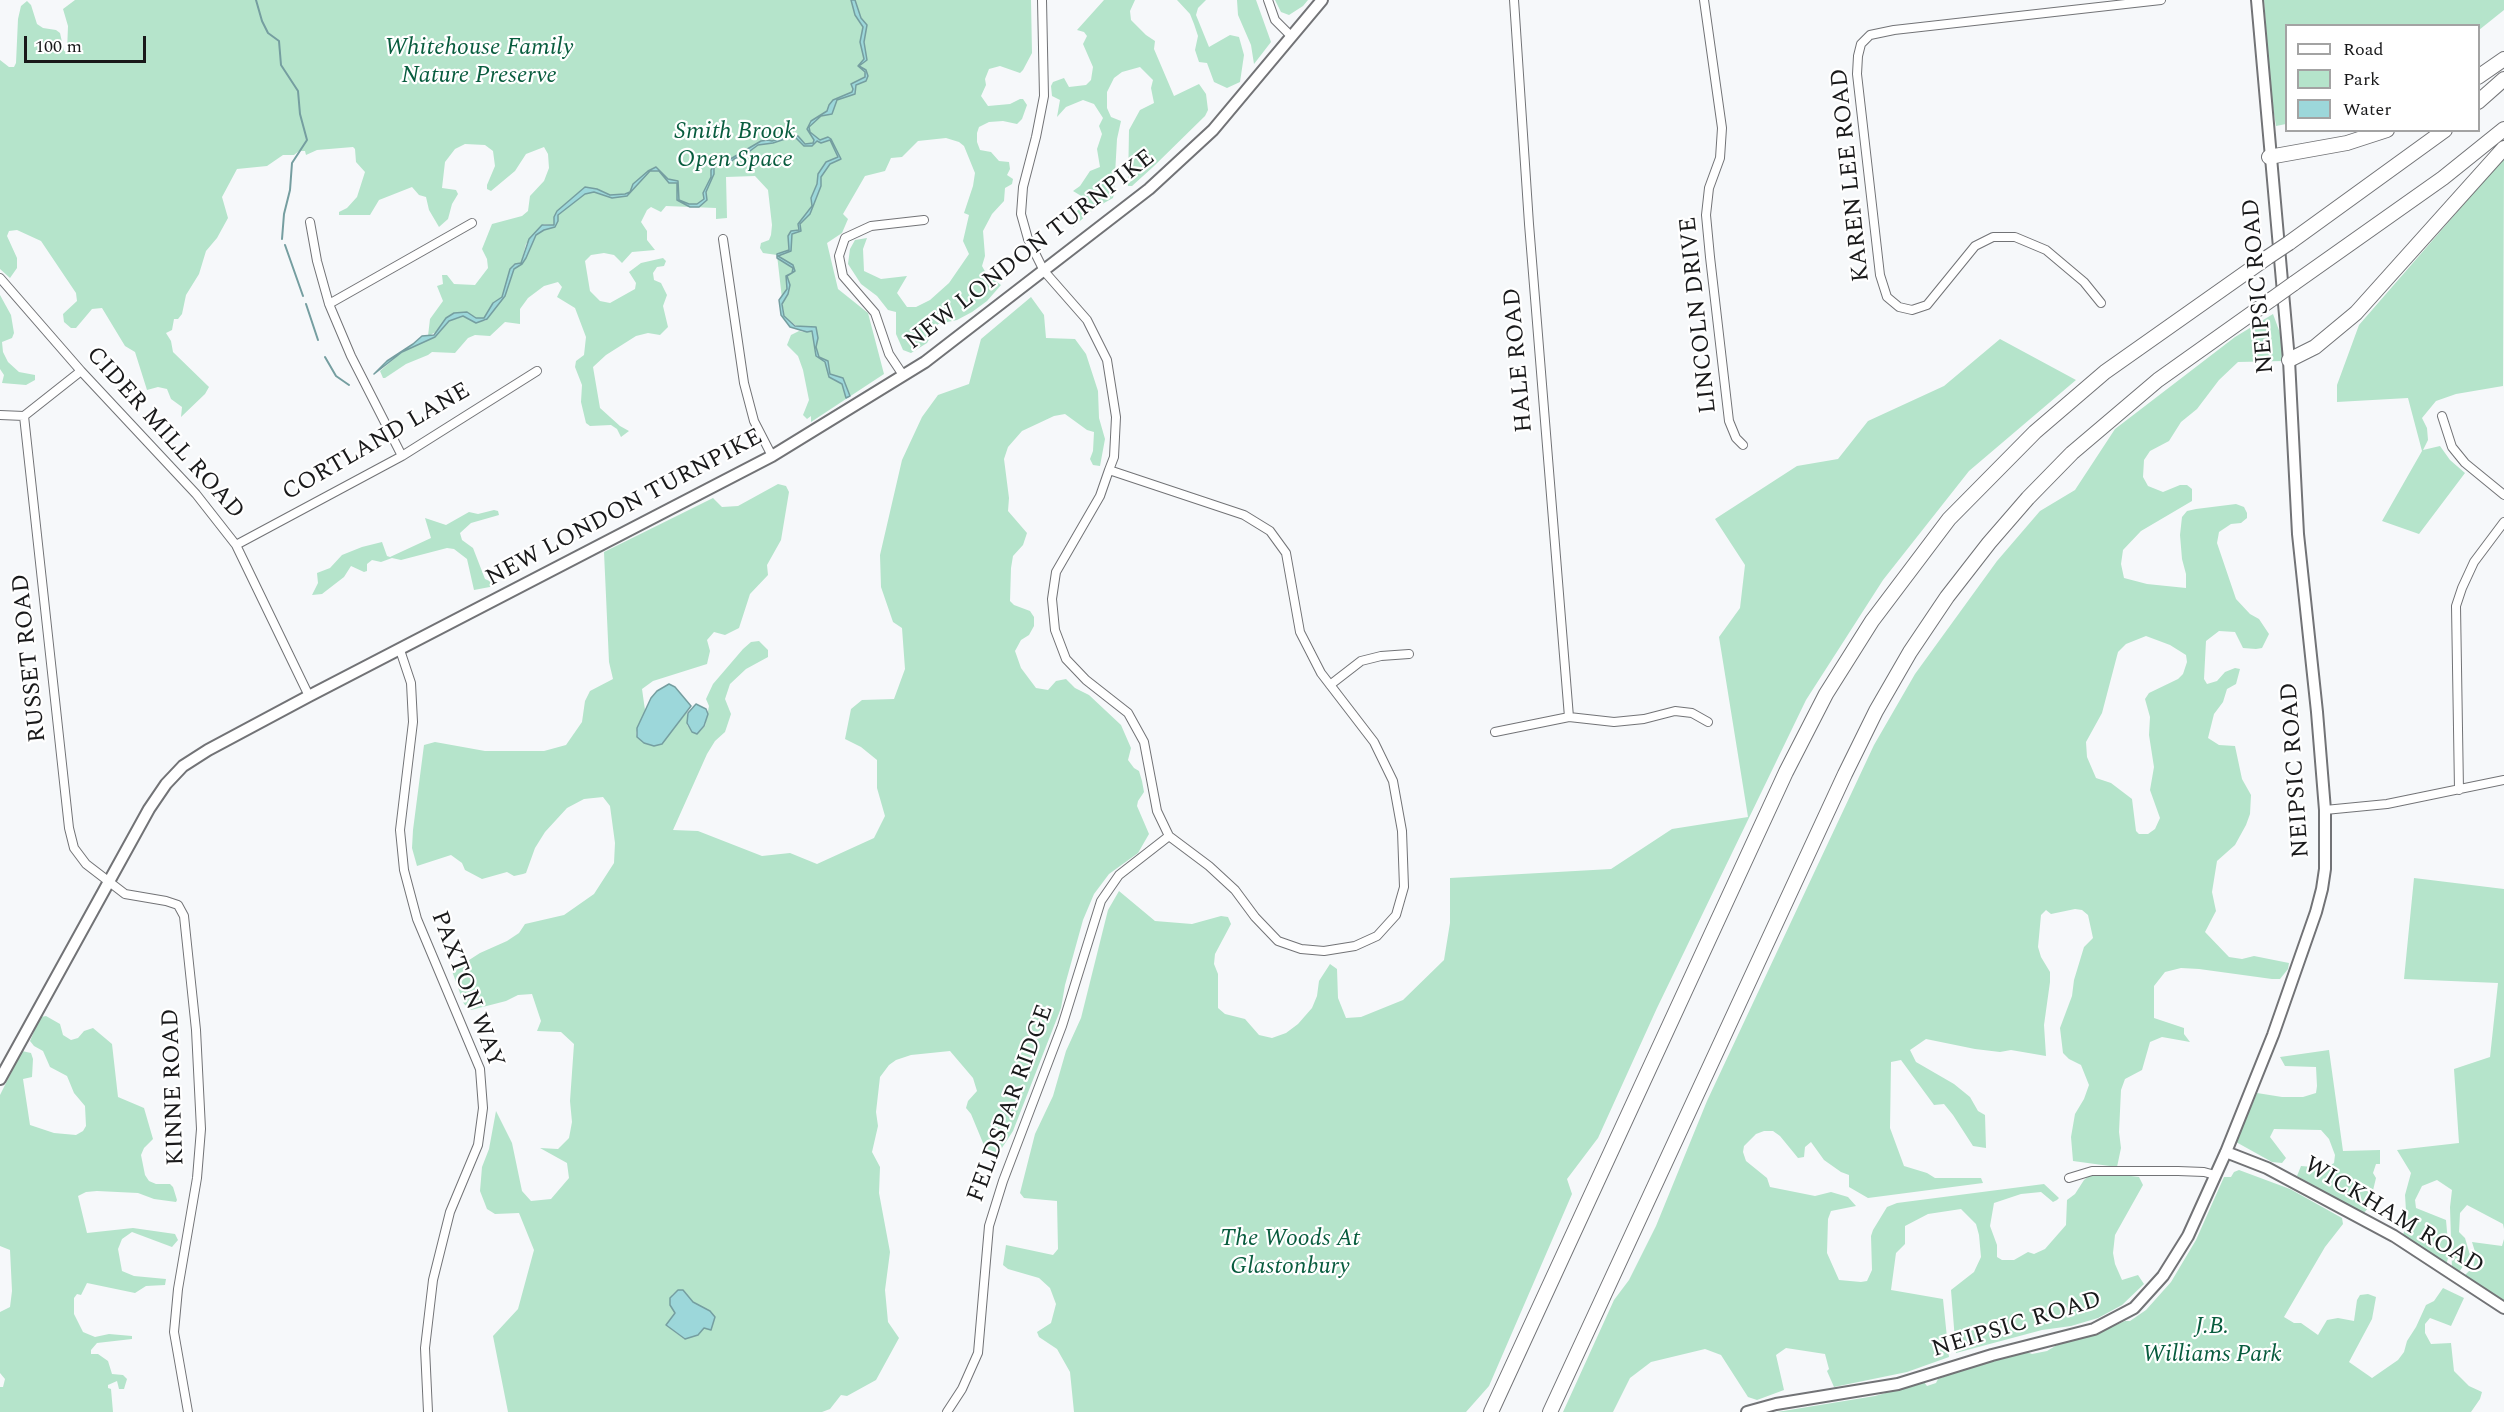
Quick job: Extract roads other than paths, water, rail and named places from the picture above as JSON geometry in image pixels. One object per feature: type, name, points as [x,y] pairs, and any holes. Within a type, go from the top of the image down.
[{"type":"highway","points":[[2480,76],[2504,59]]},
{"type":"highway","points":[[2480,100],[2504,79]]},
{"type":"highway","points":[[1550,1412],[1845,774],[1879,705],[1910,652],[1947,597],[1989,543],[2072,453],[2158,380],[2443,178],[2504,129]]},
{"type":"highway","points":[[2269,157],[2347,143],[2381,132]]},
{"type":"highway","points":[[1491,1412],[1792,761],[1826,694],[1866,630],[1941,527],[2029,437],[2105,372],[2442,132]]},
{"type":"highway","points":[[2289,360],[2315,348],[2356,313],[2504,147]]},
{"type":"street","points":[[1041,0],[1044,96],[1023,187],[1021,214],[1028,239],[1044,271],[1087,320],[1107,360],[1116,417],[1114,457],[1100,496],[1056,572],[1052,599],[1055,630],[1066,659],[1086,680],[1128,713],[1144,742],[1157,811],[1169,836],[1209,866],[1235,890],[1255,917],[1278,941],[1301,950],[1324,951],[1355,946],[1377,936],[1396,915],[1404,887],[1402,831],[1393,781],[1374,742],[1321,673],[1300,632],[1286,553],[1270,531],[1244,514],[1110,470]]},
{"type":"street","points":[[1268,0],[1275,20],[1291,36]]},
{"type":"street","name":"NEW LONDON TURNPIKE","points":[[0,1079],[149,809],[166,784],[183,766],[208,750],[309,696],[772,456],[925,362],[1149,189],[1213,130],[1322,0]]},
{"type":"street","name":"HALE ROAD","points":[[1514,0],[1528,224],[1569,717]]},
{"type":"street","name":"LINCOLN DRIVE","points":[[1704,0],[1722,128],[1720,158],[1709,188],[1706,215],[1729,421],[1736,438],[1743,445]]},
{"type":"street","name":"KAREN LEE ROAD","points":[[2101,303],[2084,282],[2046,250],[2015,237],[1992,237],[1975,246],[1927,305],[1912,310],[1899,307],[1887,297],[1880,275],[1857,74],[1858,56],[1861,44],[1870,35],[1894,30],[2161,0]]},
{"type":"street","name":"NEIPSIC ROAD","points":[[1747,1412],[1776,1404],[1898,1384],[1992,1355],[2076,1334],[2108,1323],[2134,1308],[2163,1276],[2188,1236],[2226,1152],[2270,1044],[2316,912],[2325,869],[2325,810],[2298,534],[2289,360],[2269,157],[2257,0]]},
{"type":"street","points":[[903,375],[889,354],[875,313],[843,276],[839,256],[845,238],[871,226],[924,220]]},
{"type":"street","points":[[310,222],[317,261],[329,304],[351,356],[402,456]]},
{"type":"street","points":[[329,304],[472,223]]},
{"type":"street","points":[[723,239],[744,382],[754,421],[772,456]]},
{"type":"street","name":"CIDER MILL ROAD","points":[[0,278],[81,371],[196,494],[236,545],[309,696]]},
{"type":"street","points":[[0,415],[24,416],[81,371]]},
{"type":"street","name":"CORTLAND LANE","points":[[236,545],[402,456],[537,371]]},
{"type":"street","name":"RUSSET ROAD","points":[[24,416],[69,828],[74,848],[86,864],[109,882]]},
{"type":"street","points":[[2442,416],[2452,447],[2465,463],[2504,495]]},
{"type":"street","points":[[2458,790],[2456,606],[2474,562],[2504,522]]},
{"type":"street","name":"PAXTON WAY","points":[[400,650],[411,683],[413,722],[400,830],[404,870],[417,919],[480,1069],[483,1108],[478,1145],[450,1212],[433,1280],[424,1348],[428,1412]]},
{"type":"street","points":[[1330,685],[1361,661],[1381,656],[1408,654]]},
{"type":"street","points":[[1496,732],[1569,717],[1614,722],[1644,719],[1675,711],[1692,713],[1708,722]]},
{"type":"street","points":[[2325,810],[2387,804],[2504,780]]},
{"type":"street","name":"FELDSPAR RIDGE","points":[[947,1412],[962,1389],[978,1353],[989,1226],[1003,1181],[1062,1026],[1101,901],[1119,875],[1169,836]]},
{"type":"street","name":"KINNE ROAD","points":[[109,882],[124,894],[178,905],[184,916],[196,1030],[201,1129],[197,1178],[178,1289],[174,1332],[188,1412]]},
{"type":"street","name":"WICKHAM ROAD","points":[[2226,1152],[2267,1168],[2387,1232],[2504,1308]]},
{"type":"street","points":[[2069,1178],[2092,1171],[2178,1171],[2204,1172],[2215,1175]]},
{"type":"water","points":[[851,0],[855,0],[861,18],[867,25],[864,42],[867,60],[859,66],[866,70],[868,76],[866,81],[856,85],[855,94],[837,100],[832,114],[821,116],[809,127],[810,132],[820,140],[828,137],[831,139],[841,159],[830,164],[821,177],[821,186],[810,214],[800,224],[801,231],[792,234],[791,251],[778,256],[793,265],[795,271],[792,273],[793,268],[777,258],[777,254],[789,250],[788,236],[791,231],[799,230],[798,224],[812,206],[811,198],[817,184],[818,174],[826,162],[838,157],[830,140],[821,143],[817,141],[812,146],[804,146],[794,136],[758,145],[729,164],[719,162],[714,168],[714,174],[706,192],[707,200],[699,207],[690,207],[677,200],[677,183],[669,183],[659,171],[650,171],[627,196],[612,198],[594,192],[585,194],[558,215],[555,227],[536,235],[526,258],[522,264],[514,269],[505,296],[487,319],[476,323],[463,316],[449,321],[435,337],[402,352],[374,374],[387,361],[422,336],[434,335],[446,318],[454,313],[467,312],[476,318],[484,318],[493,303],[502,297],[510,269],[515,264],[521,263],[529,239],[542,225],[554,225],[557,211],[585,187],[610,195],[625,194],[630,192],[633,184],[648,171],[656,167],[668,179],[678,181],[679,200],[697,204],[704,199],[703,193],[711,177],[711,170],[719,160],[727,161],[761,141],[772,141],[790,135],[798,136],[805,144],[813,143],[814,140],[807,129],[811,121],[827,111],[833,100],[852,92],[851,84],[865,77],[865,72],[858,66],[864,59],[860,42],[863,27],[855,15]]},
{"type":"water","points":[[791,274],[787,276],[790,285],[782,304],[784,316],[795,326],[816,327],[818,338],[816,347],[819,357],[828,361],[830,374],[843,378],[850,396],[846,398],[842,384],[829,377],[825,362],[816,356],[812,331],[807,332],[790,327],[781,315],[779,300],[787,289],[786,276]]},
{"type":"water","points":[[669,684],[675,687],[691,706],[662,744],[654,746],[644,743],[637,737],[637,728],[651,698],[657,691]]},
{"type":"water","points":[[696,704],[706,709],[708,714],[704,726],[697,734],[692,732],[687,723],[688,713]]},
{"type":"water","points":[[678,1290],[683,1290],[693,1302],[710,1311],[715,1317],[711,1330],[704,1328],[698,1335],[685,1339],[666,1325],[675,1313],[670,1305],[670,1298]]},
{"type":"waterway","points":[[256,0],[268,33],[279,41],[281,65],[298,91],[300,114],[307,140],[292,163],[282,239]]},
{"type":"waterway","points":[[285,245],[303,296]]},
{"type":"waterway","points":[[306,304],[318,340]]},
{"type":"waterway","points":[[325,357],[336,376],[349,385]]},
{"type":"park label","name":"Whitehouse Family Nature Preserve","points":[[479,63]]},
{"type":"park label","name":"Smith Brook Open Space","points":[[735,147]]},
{"type":"park label","name":"The Woods At Glastonbury","points":[[1290,1254]]},
{"type":"park label","name":"J.B. Williams Park","points":[[2212,1342]]}]
